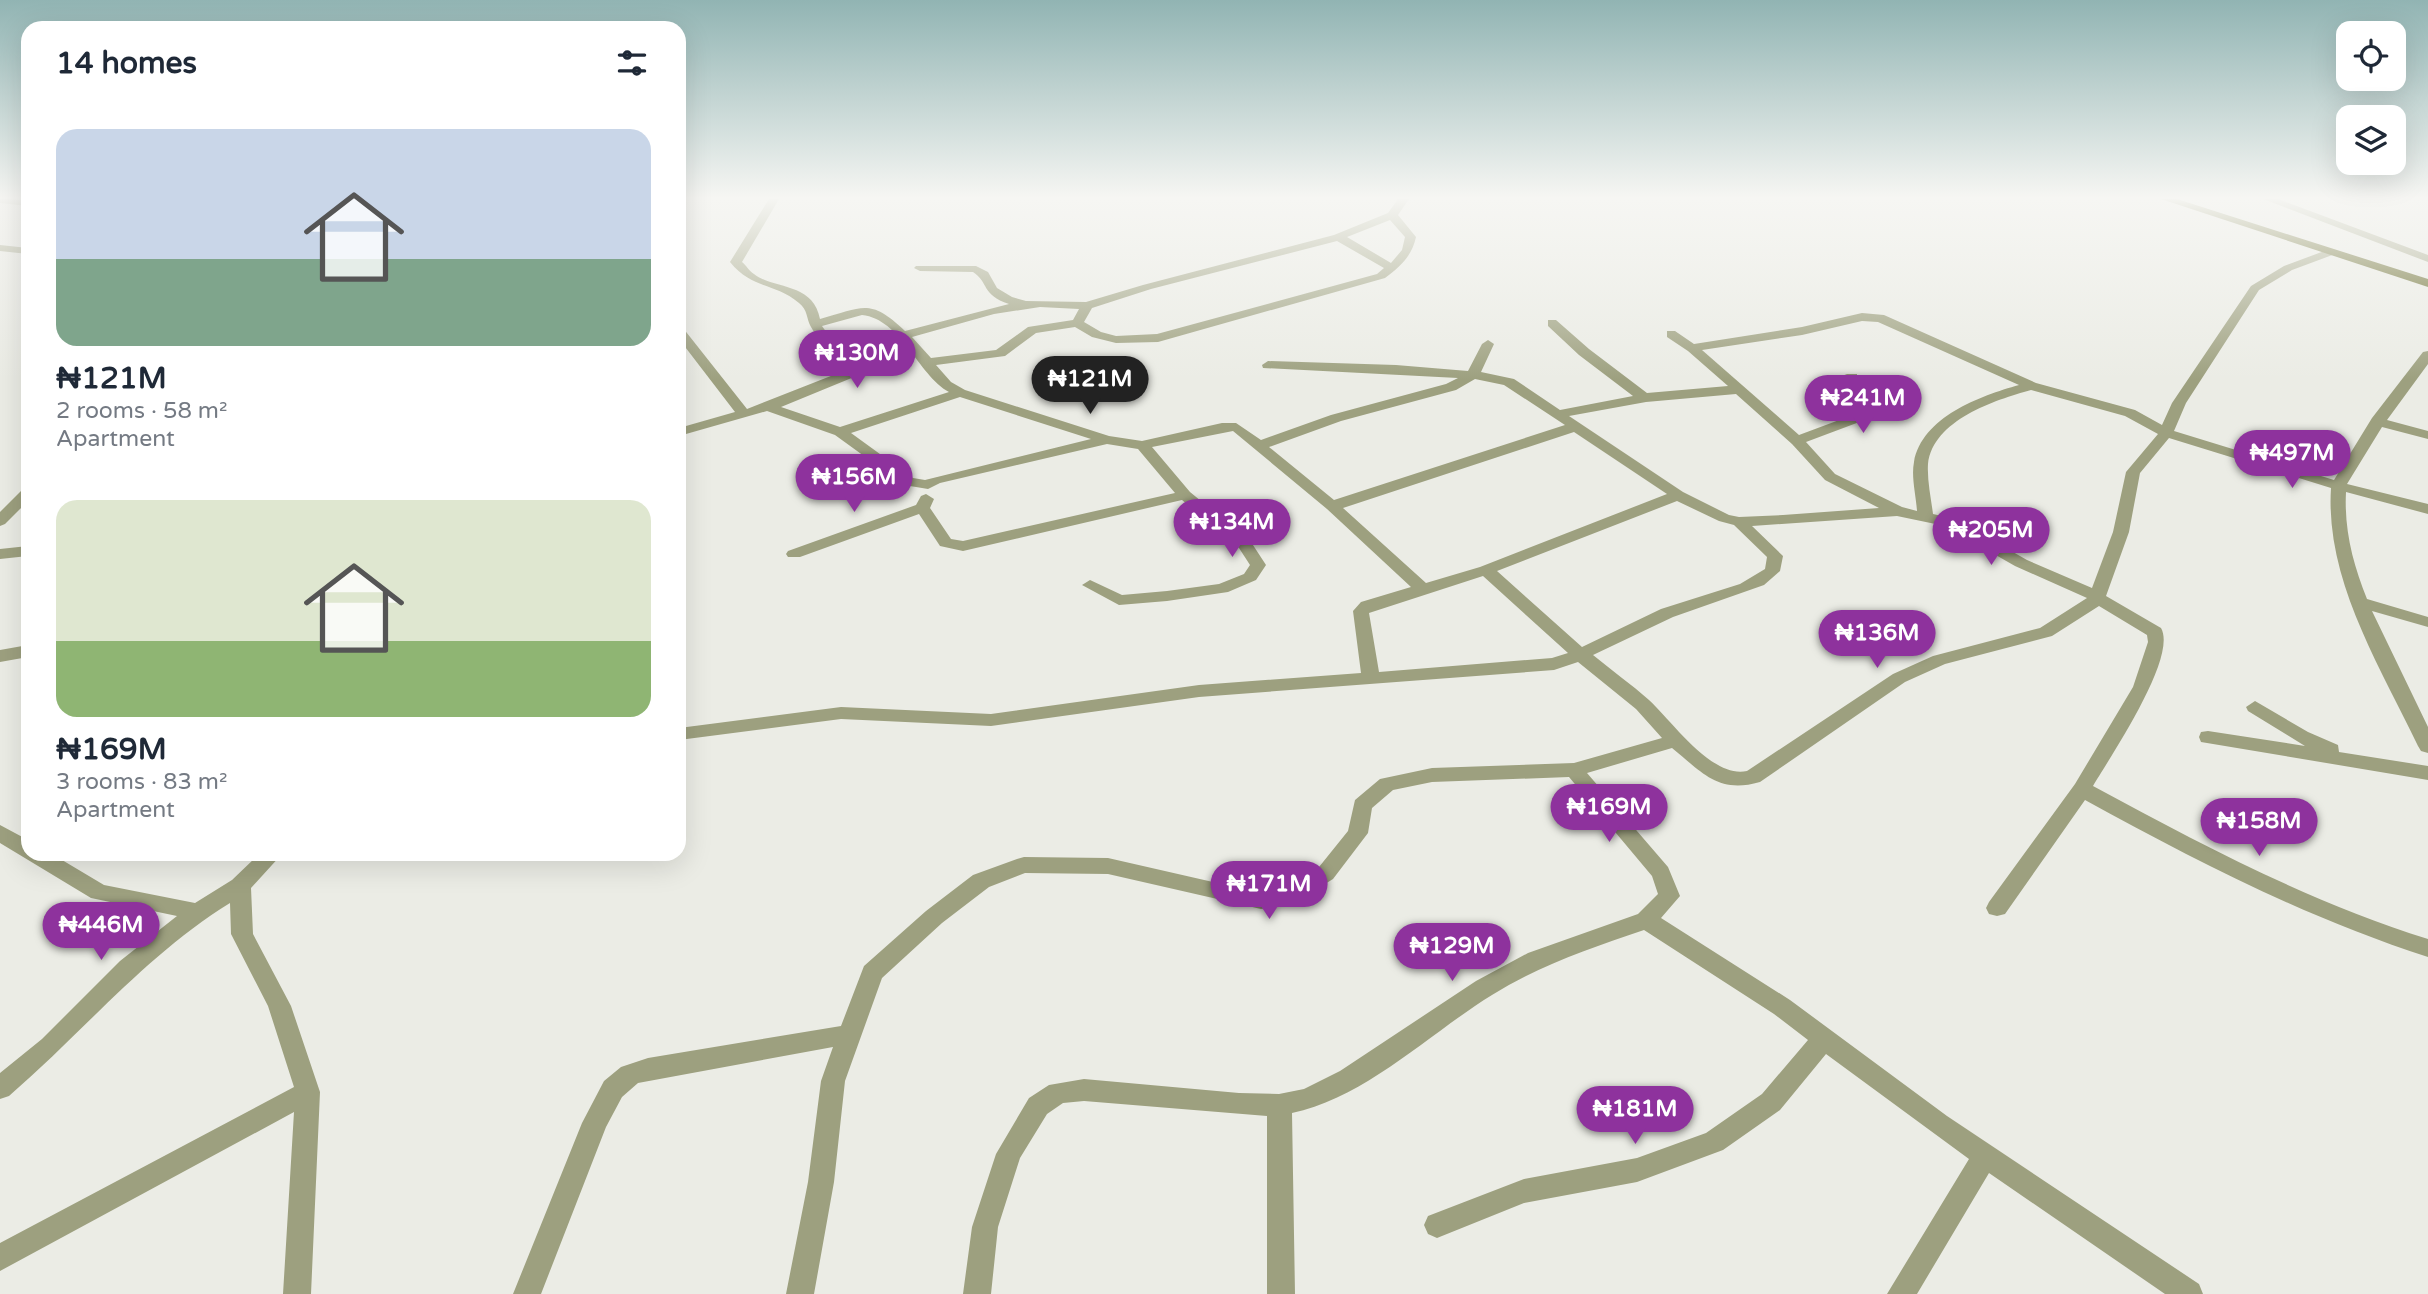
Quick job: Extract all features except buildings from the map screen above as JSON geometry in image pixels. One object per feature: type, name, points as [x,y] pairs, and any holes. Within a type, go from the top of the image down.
[{"type":"main road","points":[[2354,259],[2428,283]]},
{"type":"street","points":[[686,430],[768,407],[849,374],[815,324],[812,309],[803,300],[781,287],[751,278],[736,262],[738,259]]},
{"type":"street","points":[[903,336],[975,313],[1028,304],[1066,302],[1087,306],[1252,259]]},
{"type":"street","points":[[1377,259],[1392,268]]},
{"type":"street","points":[[926,362],[1000,353],[1032,330],[1077,323],[1091,334],[1121,342],[1158,338],[1381,276],[1403,259]]},
{"type":"street","points":[[1486,570],[1581,655],[1643,705],[1675,741],[1722,778],[1753,777],[1899,678],[1939,660],[2046,632],[2096,600],[2121,532],[2133,472],[2166,433],[2179,403],[2255,288],[2288,268],[2311,259]]},
{"type":"street","points":[[920,268],[976,269],[984,274],[986,286],[998,296],[1028,304]]},
{"type":"street","points":[[1077,323],[1087,306]]},
{"type":"street","points":[[815,324],[862,311],[872,311],[903,336],[946,385],[960,393],[1107,440],[1142,445],[1229,426],[1236,427],[1332,506],[1423,589]]},
{"type":"street","points":[[1692,348],[1871,316],[2031,386],[2130,413],[2166,433],[2339,486],[2428,509]]},
{"type":"street","points":[[1552,323],[1584,352],[1643,397]]},
{"type":"street","points":[[1671,334],[1692,348],[1797,441],[1830,477],[1897,511]]},
{"type":"street","points":[[686,338],[696,356],[743,413]]},
{"type":"street","points":[[1261,445],[1336,418],[1451,387],[1472,376],[1488,344]]},
{"type":"street","points":[[686,359],[696,356]]},
{"type":"street","points":[[2426,361],[2377,421],[2339,486],[2339,524],[2347,563],[2360,602],[2428,746]]},
{"type":"street","points":[[1268,365],[1396,369],[1509,382],[1555,415],[1706,511],[1739,522],[1897,511],[1950,522],[2021,564],[2060,578],[2096,600],[2139,620],[2155,632],[2157,642],[2142,687],[2082,789],[1997,908]]},
{"type":"street","points":[[1797,441],[1865,415],[1865,411],[1826,385],[1852,377]]},
{"type":"street","points":[[1925,516],[1921,460],[1933,436],[1964,412],[1992,396],[2031,386]]},
{"type":"street","points":[[1555,415],[1643,397],[1738,390]]},
{"type":"street","points":[[840,432],[960,393]]},
{"type":"street","points":[[768,407],[840,432],[909,482],[928,485]]},
{"type":"street","points":[[2377,421],[2428,435]]},
{"type":"street","points":[[1332,506],[1574,427]]},
{"type":"street","points":[[1107,440],[935,480],[928,485],[922,508],[946,543],[963,546],[1185,495]]},
{"type":"street","points":[[1090,586],[1119,600],[1222,588],[1250,577],[1258,565],[1245,545],[1185,495],[1142,445]]},
{"type":"street","points":[[1371,678],[1361,611],[1367,606],[1486,570],[1678,495]]},
{"type":"street","points":[[0,521],[21,499]]},
{"type":"street","points":[[794,554],[922,508]]},
{"type":"street","points":[[686,733],[841,713],[991,720],[1199,691],[1555,664],[1581,655],[1669,612],[1757,581],[1771,573],[1776,564],[1774,556],[1739,522]]},
{"type":"street","points":[[0,554],[21,552]]},
{"type":"street","points":[[2360,602],[2428,622]]},
{"type":"street","points":[[0,656],[21,652]]},
{"type":"street","points":[[2255,707],[2301,737],[2357,761]]},
{"type":"street","points":[[2208,737],[2428,773]]},
{"type":"street","points":[[800,1294],[821,1182],[833,1081],[873,973],[981,881],[1024,865],[1108,866],[1262,901],[1293,896],[1326,873],[1358,833],[1362,805],[1387,784],[1432,775],[1574,770],[1675,741]]},
{"type":"street","points":[[977,1294],[985,1227],[1009,1154],[1038,1106],[1058,1093],[1084,1090],[1279,1105],[1308,1099],[1349,1079],[1484,988],[1536,959],[1646,920],[1669,896],[1661,873],[1574,770]]},
{"type":"street","points":[[2082,789],[2181,844],[2286,894],[2428,948]]},
{"type":"street","points":[[0,834],[21,846]]},
{"type":"street","points":[[47,861],[99,892],[198,912]]},
{"type":"street","points":[[0,1088],[50,1046],[128,967],[198,912],[240,886],[265,861]]},
{"type":"street","points":[[240,886],[242,934],[279,1006],[308,1092],[297,1294]]},
{"type":"street","points":[[1646,920],[1782,1007],[1985,1156],[2189,1294]]},
{"type":"street","points":[[527,1294],[595,1124],[613,1089],[631,1075],[648,1069],[851,1034]]},
{"type":"street","points":[[1437,1224],[1524,1191],[1637,1170],[1714,1142],[1771,1102],[1824,1039]]},
{"type":"street","points":[[0,1258],[308,1092]]},
{"type":"street","points":[[1279,1105],[1281,1294]]},
{"type":"street","points":[[1901,1294],[1985,1156]]}]
